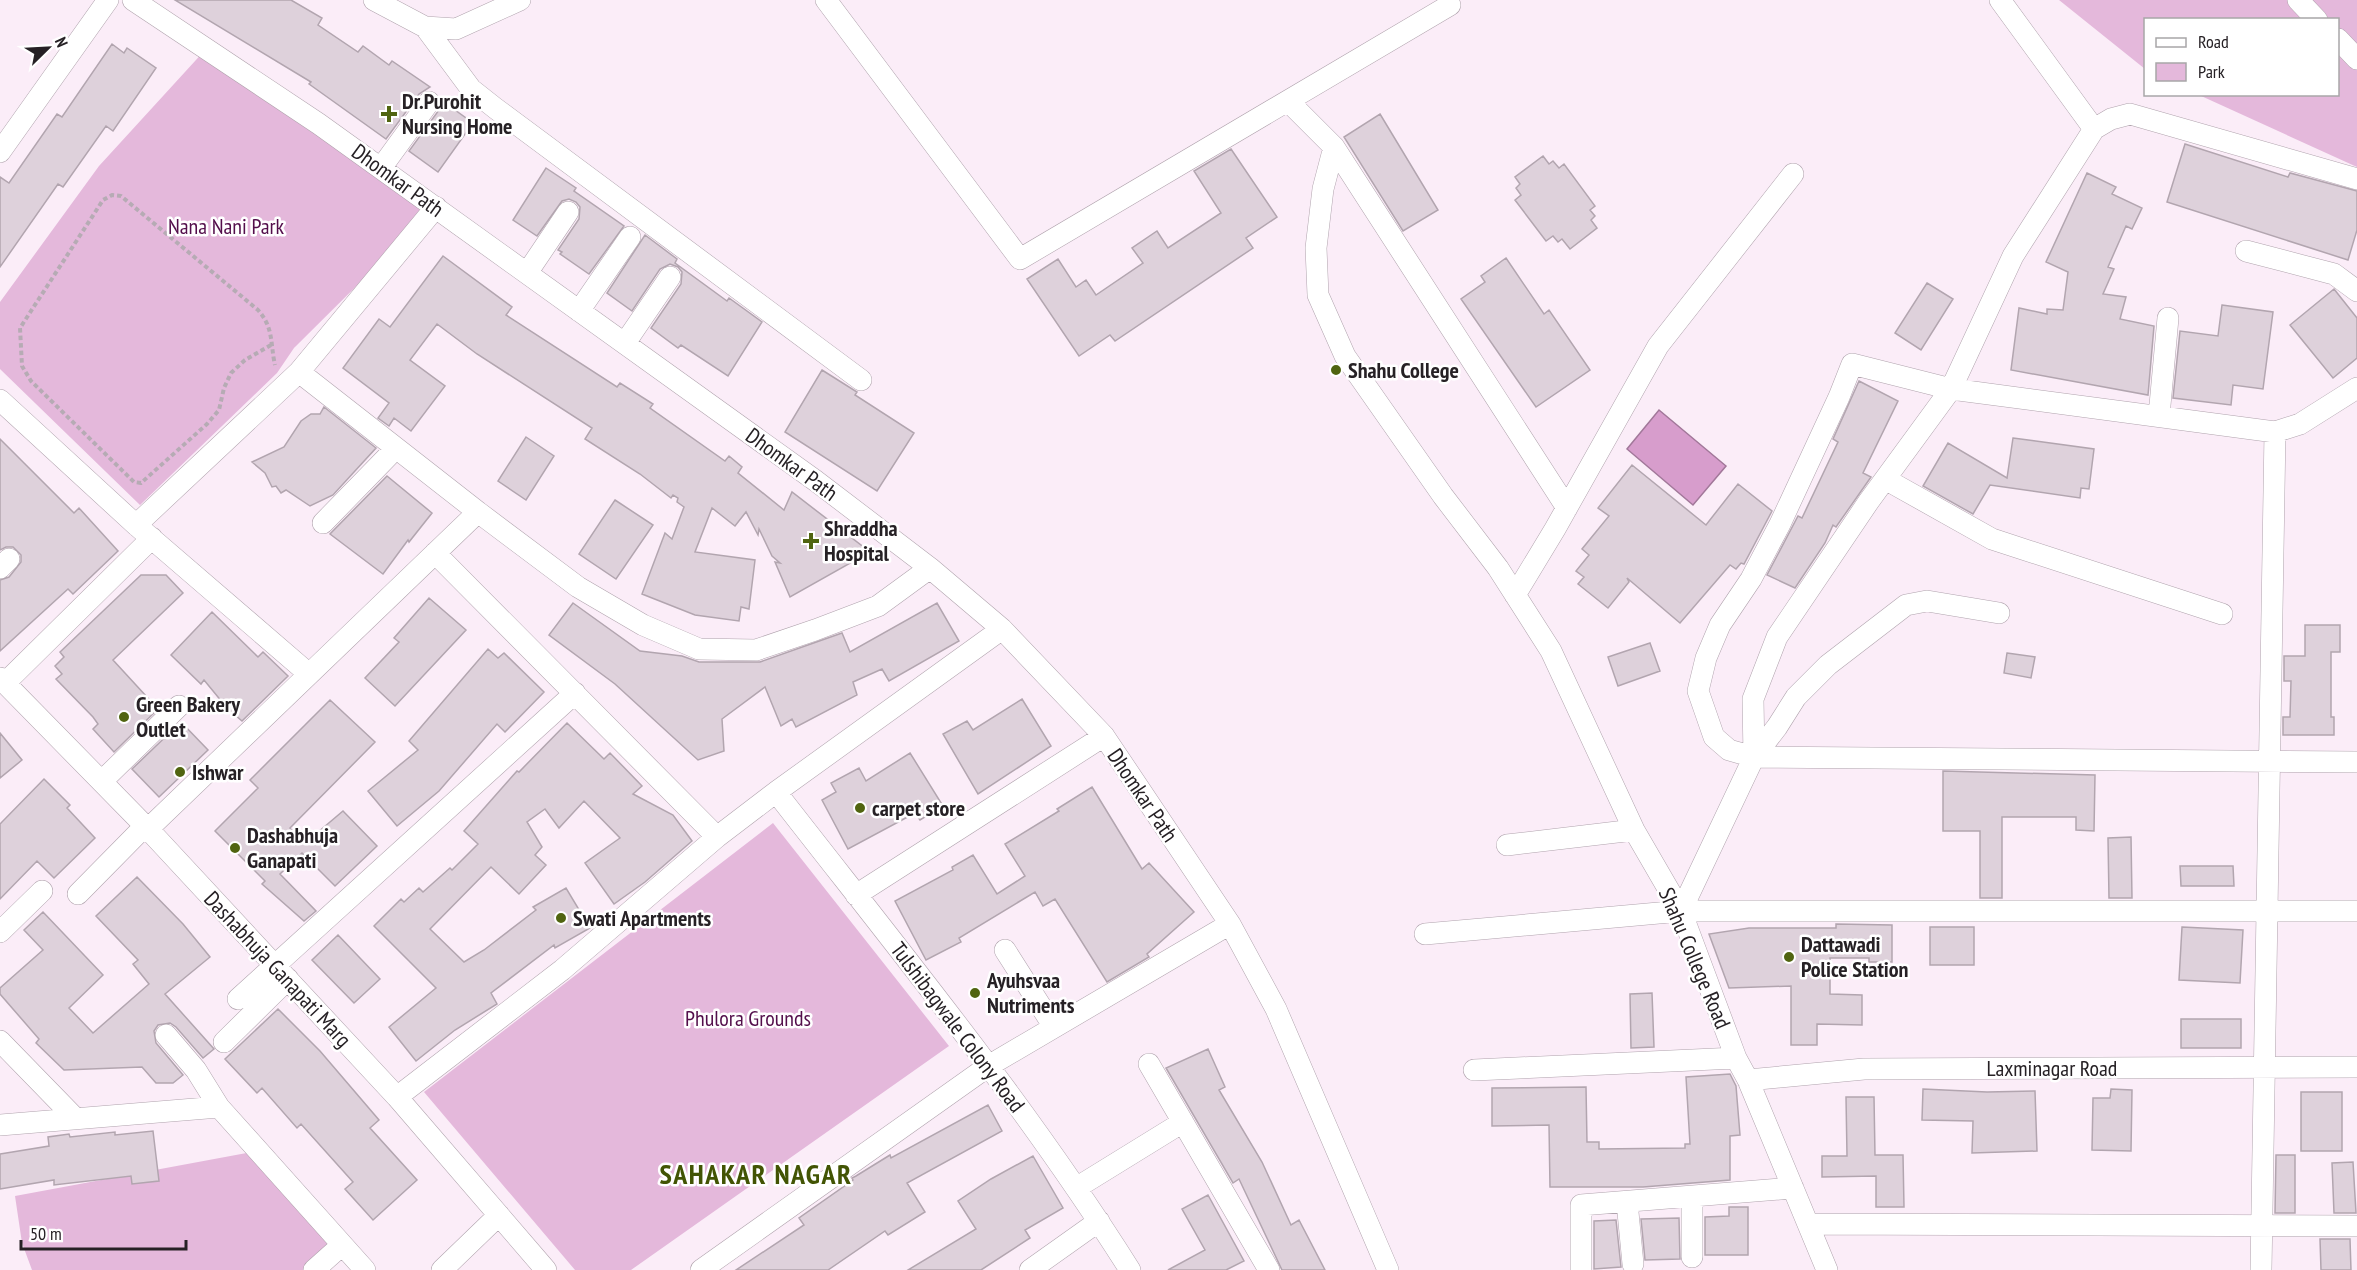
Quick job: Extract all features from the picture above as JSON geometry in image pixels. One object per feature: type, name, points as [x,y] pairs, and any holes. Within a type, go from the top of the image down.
[{"type":"street","points":[[0,152],[108,0]]},
{"type":"street","name":"Dhomkar Path","points":[[133,0],[319,124],[816,481],[930,568],[1002,629],[1104,736],[1230,924],[1276,1009],[1388,1270]]},
{"type":"street","points":[[374,0],[425,27],[456,29],[520,0]]},
{"type":"street","points":[[826,0],[1020,259],[1450,5]]},
{"type":"street","points":[[2000,0],[2094,129]]},
{"type":"street","points":[[2298,0],[2316,18]]},
{"type":"street","points":[[425,27],[471,89],[861,381]]},
{"type":"street","points":[[2339,41],[2357,59]]},
{"type":"street","points":[[381,168],[429,102]]},
{"type":"street","points":[[1288,102],[1334,147],[1567,508]]},
{"type":"street","points":[[1754,757],[1753,699],[1777,637],[1951,389],[2013,256],[2094,129],[2111,119],[2130,114],[2357,178]]},
{"type":"street","name":"Shahu College Road","points":[[1334,147],[1323,189],[1316,248],[1318,295],[1345,356],[1443,496],[1498,568],[1551,651],[1634,830],[1680,911],[1736,1058],[1748,1080],[1827,1270]]},
{"type":"street","points":[[1515,595],[1658,346],[1793,174]]},
{"type":"street","points":[[3,680],[300,372],[436,207]]},
{"type":"street","points":[[527,273],[568,212]]},
{"type":"street","points":[[579,310],[630,237]]},
{"type":"street","points":[[2246,251],[2334,274],[2357,291]]},
{"type":"street","points":[[625,343],[670,277]]},
{"type":"street","points":[[2159,416],[2168,318]]},
{"type":"street","points":[[2357,388],[2300,424],[2275,432],[1951,389],[1852,364],[1780,524],[1751,579],[1720,626],[1706,658],[1698,691],[1714,737],[1729,750],[1754,757],[2357,762]]},
{"type":"street","points":[[300,372],[478,512],[578,587],[643,625],[699,649],[756,650],[815,630],[878,606],[930,568]]},
{"type":"street","points":[[0,400],[144,532],[309,674]]},
{"type":"street","points":[[2261,1270],[2275,432]]},
{"type":"street","points":[[323,523],[396,448]]},
{"type":"street","points":[[1886,479],[1992,539],[2222,614]]},
{"type":"street","points":[[78,894],[478,512]]},
{"type":"street","points":[[435,553],[717,837]]},
{"type":"street","points":[[1680,911],[1754,757],[1796,698],[1828,665],[1906,605],[1927,601],[1999,613]]},
{"type":"street","points":[[397,1096],[562,970],[717,837],[1002,629]]},
{"type":"street","name":"Dashabhuja Ganapati Marg","points":[[3,680],[147,827],[397,1096],[546,1270]]},
{"type":"street","points":[[224,1042],[281,972],[575,693]]},
{"type":"street","points":[[102,782],[179,706]]},
{"type":"street","points":[[856,895],[1104,736]]},
{"type":"street","name":"Tulshibagwale Colony Road","points":[[776,792],[990,1065],[1099,1221],[1130,1270]]},
{"type":"street","points":[[1507,845],[1634,830]]},
{"type":"street","points":[[0,932],[42,891]]},
{"type":"street","points":[[1425,934],[1680,911],[2357,911]]},
{"type":"street","points":[[701,1270],[990,1065],[1230,924]]},
{"type":"street","points":[[1005,950],[1054,1027]]},
{"type":"street","points":[[238,999],[281,972]]},
{"type":"street","points":[[166,1035],[196,1070],[219,1107],[365,1270]]},
{"type":"street","points":[[0,1041],[75,1118]]},
{"type":"street","points":[[1474,1070],[1736,1058]]},
{"type":"street","points":[[1149,1064],[1269,1270]]},
{"type":"street","name":"Laxminagar Road","points":[[1748,1080],[1864,1068],[2357,1067]]},
{"type":"street","points":[[0,1125],[219,1107]]},
{"type":"street","points":[[1076,1188],[1183,1122]]},
{"type":"street","points":[[1581,1270],[1581,1206],[1793,1188]]},
{"type":"street","points":[[1692,1197],[1692,1257]]},
{"type":"street","points":[[1627,1202],[1633,1264]]},
{"type":"street","points":[[442,1270],[499,1215]]},
{"type":"street","points":[[1030,1270],[1099,1221]]},
{"type":"street","points":[[1808,1224],[2357,1226]]},
{"type":"street","points":[[314,1270],[342,1245]]},
{"type":"street","points":[[1821,1270],[1827,1270]]},
{"type":"path","points":[[112,195],[121,196],[258,310],[267,321],[271,332],[271,345],[245,360],[231,373],[224,388],[219,410],[213,417],[141,483],[134,482],[31,381],[22,366],[21,352],[20,328],[103,200],[112,195]]},
{"type":"green space","points":[[2059,0],[2357,0],[2357,167],[2201,96],[2339,96],[2339,18],[2144,18],[2144,68]]},
{"type":"green space","name":"Nana Nani Park","points":[[206,49],[436,207],[294,348],[277,373],[140,505],[0,369],[0,302],[99,166]]},
{"type":"green space","name":"Phulora Grounds","points":[[773,823],[949,1046],[631,1270],[575,1270],[424,1092]]},
{"type":"green space","points":[[258,1151],[342,1245],[310,1270],[32,1270],[22,1243],[15,1196]]},
{"type":"shaded area","points":[[1659,410],[1726,466],[1693,505],[1627,449]]},
{"type":"building","points":[[175,0],[291,0],[322,18],[318,25],[358,52],[363,46],[389,65],[392,61],[430,87],[419,94],[386,139],[309,84],[311,82]]},
{"type":"building","points":[[112,44],[124,53],[127,48],[156,68],[113,131],[106,126],[63,187],[58,184],[0,267],[0,177],[9,183],[57,114],[62,117]]},
{"type":"building","points":[[441,100],[473,123],[438,172],[409,151],[439,110]]},
{"type":"building","points":[[1380,114],[1438,210],[1403,231],[1344,137]]},
{"type":"building","points":[[2185,144],[2288,177],[2290,173],[2357,191],[2357,230],[2348,260],[2167,202]]},
{"type":"building","points":[[1231,149],[1277,217],[1246,238],[1253,248],[1115,341],[1110,335],[1079,356],[1027,279],[1058,259],[1076,287],[1086,280],[1096,295],[1143,263],[1132,248],[1157,231],[1168,248],[1221,213],[1194,171]]},
{"type":"building","points":[[1543,156],[1549,164],[1553,161],[1559,168],[1564,164],[1595,206],[1590,210],[1595,216],[1591,220],[1597,228],[1570,249],[1562,239],[1558,242],[1553,236],[1546,241],[1515,200],[1521,195],[1516,188],[1520,184],[1515,177]]},
{"type":"building","points":[[546,168],[576,188],[574,191],[624,226],[589,274],[560,254],[562,252],[558,250],[579,219],[580,207],[576,202],[569,199],[562,201],[537,236],[513,220]]},
{"type":"building","points":[[2087,173],[2116,187],[2112,194],[2142,208],[2132,229],[2126,226],[2108,267],[2114,269],[2103,294],[2126,297],[2120,319],[2154,326],[2148,395],[2011,370],[2019,308],[2047,314],[2047,309],[2063,310],[2068,272],[2046,262]]},
{"type":"building","points":[[645,235],[677,259],[675,263],[727,301],[729,298],[762,322],[728,376],[681,345],[678,348],[651,328],[681,284],[682,272],[678,267],[670,264],[660,269],[632,311],[607,293]]},
{"type":"building","points":[[443,256],[512,307],[506,315],[617,387],[620,383],[653,404],[650,408],[725,461],[729,456],[742,467],[738,473],[784,510],[792,492],[870,552],[790,597],[775,562],[780,563],[772,556],[759,529],[758,535],[746,512],[735,526],[712,508],[695,552],[755,560],[749,609],[741,607],[739,621],[695,615],[642,594],[665,533],[672,539],[684,507],[677,502],[678,498],[673,495],[671,498],[640,474],[585,439],[592,428],[477,354],[437,324],[410,360],[445,386],[411,431],[394,418],[389,426],[378,418],[389,403],[343,368],[379,319],[390,327]]},
{"type":"building","points":[[1506,258],[1544,314],[1549,310],[1590,370],[1536,407],[1461,299],[1485,282],[1481,276]]},
{"type":"building","points":[[1927,283],[1953,299],[1921,350],[1895,333]]},
{"type":"building","points":[[2334,289],[2357,318],[2357,358],[2333,378],[2290,325]]},
{"type":"building","points":[[2222,305],[2273,312],[2263,389],[2233,385],[2231,405],[2173,398],[2180,331],[2218,336]]},
{"type":"building","points":[[822,370],[857,392],[855,395],[914,433],[877,491],[785,432]]},
{"type":"building","points":[[1859,381],[1898,401],[1863,473],[1871,477],[1836,527],[1833,525],[1825,543],[1795,588],[1767,575],[1798,516],[1802,518],[1838,442],[1833,439]]},
{"type":"building","points":[[324,407],[376,448],[333,495],[310,506],[286,490],[281,493],[276,486],[272,487],[265,473],[252,462],[284,447],[301,421],[311,414],[320,414]]},
{"type":"building","points":[[526,437],[554,456],[526,500],[498,481]]},
{"type":"building","points":[[2013,438],[2094,449],[2089,489],[2081,488],[2080,498],[1990,485],[1973,514],[1923,486],[1948,443],[2007,478]]},
{"type":"building","points":[[0,439],[74,513],[79,508],[118,551],[73,594],[68,589],[0,651],[0,580],[9,577],[21,562],[21,555],[13,547],[0,550]]},
{"type":"building","points":[[1632,465],[1706,525],[1738,484],[1772,511],[1744,564],[1741,563],[1736,569],[1730,565],[1680,623],[1627,578],[1629,582],[1608,608],[1578,584],[1584,577],[1576,571],[1589,555],[1582,549],[1609,516],[1598,508]]},
{"type":"building","points":[[387,476],[432,513],[409,542],[408,540],[383,574],[330,534]]},
{"type":"building","points":[[615,500],[653,525],[616,579],[579,554]]},
{"type":"building","points":[[141,575],[166,575],[183,593],[113,660],[158,709],[114,752],[93,729],[98,724],[93,717],[56,679],[62,674],[55,666],[64,657],[60,652]]},
{"type":"building","points":[[429,598],[466,630],[395,706],[365,678],[399,642],[394,638]]},
{"type":"building","points":[[573,603],[640,651],[682,656],[699,662],[760,662],[842,633],[850,652],[937,603],[959,641],[889,681],[882,669],[853,682],[857,695],[796,727],[792,719],[781,726],[765,687],[722,719],[724,751],[698,760],[615,684],[549,635]]},
{"type":"building","points":[[212,612],[258,657],[263,652],[288,676],[242,721],[227,708],[204,680],[201,684],[171,655]]},
{"type":"building","points":[[2305,625],[2340,625],[2340,652],[2331,652],[2331,717],[2334,717],[2334,735],[2283,735],[2283,717],[2290,717],[2291,681],[2284,681],[2284,656],[2305,656]]},
{"type":"building","points":[[1650,643],[1660,671],[1618,686],[1608,657]]},
{"type":"building","points":[[488,649],[498,658],[504,653],[544,692],[505,732],[497,724],[439,791],[397,826],[368,791],[418,750],[409,741]]},
{"type":"building","points":[[2007,653],[2035,657],[2031,678],[2004,673]]},
{"type":"building","points":[[1022,699],[1051,746],[978,794],[943,734],[967,721],[973,730]]},
{"type":"building","points":[[330,700],[375,742],[290,828],[304,844],[343,811],[377,846],[335,886],[302,853],[280,874],[316,911],[304,921],[262,884],[265,881],[215,831],[258,788],[250,780]]},
{"type":"building","points":[[181,722],[208,750],[159,797],[132,769]]},
{"type":"building","points":[[567,723],[604,759],[610,753],[642,786],[633,794],[673,815],[692,841],[645,882],[614,904],[585,863],[620,838],[584,801],[559,828],[545,809],[527,822],[542,847],[535,855],[546,865],[519,894],[491,867],[430,929],[464,962],[484,950],[536,910],[533,907],[566,888],[590,928],[555,948],[554,945],[491,993],[497,1004],[455,1030],[416,1061],[389,1027],[436,988],[374,926],[401,899],[404,902],[419,888],[423,892],[450,868],[452,870],[478,844],[464,831],[517,771],[519,772]]},
{"type":"building","points":[[0,733],[22,760],[0,778]]},
{"type":"building","points":[[910,753],[943,806],[920,820],[915,813],[848,849],[822,800],[836,792],[831,783],[859,768],[866,781]]},
{"type":"building","points":[[1943,771],[2095,775],[2094,831],[2076,830],[2076,817],[2002,817],[2002,898],[1980,898],[1980,831],[1943,831]]},
{"type":"building","points":[[44,779],[70,805],[67,808],[95,838],[54,878],[37,861],[0,899],[0,824]]},
{"type":"building","points":[[1092,787],[1142,869],[1149,863],[1194,912],[1147,954],[1149,957],[1107,982],[1055,899],[1043,906],[1035,892],[959,938],[961,942],[926,960],[895,901],[953,870],[952,867],[973,855],[997,894],[1025,876],[1005,844],[1059,811],[1057,809]]},
{"type":"building","points":[[2131,837],[2132,898],[2109,898],[2108,838]]},
{"type":"building","points":[[2180,866],[2233,866],[2234,886],[2181,886]]},
{"type":"building","points":[[137,877],[183,924],[210,957],[165,994],[214,1049],[203,1058],[170,1023],[158,1025],[154,1031],[156,1043],[183,1075],[173,1083],[156,1083],[142,1067],[64,1070],[36,1043],[39,1039],[0,994],[0,988],[43,950],[24,930],[43,912],[103,975],[69,1008],[93,1033],[149,984],[133,964],[138,960],[96,916]]},
{"type":"building","points":[[1836,924],[1892,925],[1892,962],[1869,962],[1869,958],[1830,958],[1830,994],[1862,995],[1862,1025],[1817,1024],[1817,1045],[1791,1045],[1791,986],[1729,988],[1709,934],[1749,928],[1836,928]]},
{"type":"building","points":[[1930,927],[1974,927],[1974,965],[1930,965]]},
{"type":"building","points":[[2182,927],[2243,930],[2240,983],[2179,980]]},
{"type":"building","points":[[338,935],[380,979],[354,1003],[312,960]]},
{"type":"building","points":[[1652,993],[1654,1047],[1631,1048],[1630,994]]},
{"type":"building","points":[[278,1009],[320,1051],[379,1120],[370,1128],[417,1180],[373,1220],[345,1189],[353,1182],[301,1124],[297,1128],[262,1088],[257,1093],[225,1059]]},
{"type":"building","points":[[2181,1019],[2241,1019],[2241,1048],[2181,1048]]},
{"type":"building","points":[[1208,1049],[1225,1087],[1219,1090],[1262,1162],[1291,1225],[1299,1220],[1325,1270],[1282,1270],[1239,1179],[1233,1183],[1166,1068]]},
{"type":"building","points":[[1730,1074],[1736,1086],[1740,1135],[1730,1136],[1730,1180],[1643,1187],[1550,1187],[1549,1125],[1492,1126],[1492,1088],[1586,1087],[1587,1142],[1599,1142],[1599,1149],[1685,1148],[1685,1144],[1690,1144],[1686,1077]]},
{"type":"building","points":[[1923,1089],[1987,1092],[2035,1091],[2037,1151],[1972,1153],[1973,1121],[1922,1120]]},
{"type":"building","points":[[2111,1089],[2132,1090],[2131,1151],[2092,1150],[2093,1098],[2110,1098]]},
{"type":"building","points":[[2301,1092],[2342,1092],[2342,1151],[2301,1151]]},
{"type":"building","points":[[1846,1097],[1874,1097],[1875,1155],[1903,1155],[1904,1207],[1876,1207],[1876,1176],[1822,1177],[1822,1156],[1847,1156]]},
{"type":"building","points":[[988,1105],[1002,1131],[907,1183],[925,1212],[888,1235],[885,1231],[828,1270],[736,1270],[804,1225],[799,1218],[853,1180],[852,1178],[890,1155],[891,1158]]},
{"type":"building","points":[[153,1131],[159,1181],[132,1184],[131,1176],[54,1185],[54,1180],[0,1189],[0,1154],[49,1146],[48,1137],[115,1132],[115,1135]]},
{"type":"building","points":[[2276,1155],[2295,1155],[2295,1213],[2275,1213]]},
{"type":"building","points":[[1033,1156],[1063,1208],[1025,1230],[1030,1238],[981,1270],[908,1270],[976,1229],[958,1201],[991,1179]]},
{"type":"building","points":[[2353,1162],[2356,1213],[2334,1213],[2332,1163]]},
{"type":"building","points":[[1208,1195],[1244,1261],[1226,1270],[1168,1270],[1205,1250],[1182,1209]]},
{"type":"building","points":[[1729,1207],[1748,1207],[1748,1255],[1705,1255],[1705,1217],[1729,1216]]},
{"type":"building","points":[[1679,1218],[1680,1259],[1645,1260],[1641,1219]]},
{"type":"building","points":[[1616,1220],[1621,1267],[1594,1269],[1594,1221]]},
{"type":"building","points":[[2320,1239],[2350,1239],[2351,1270],[2321,1270]]},
{"type":"place","name":"Dr.Purohit Nursing Home","points":[[389,114]]},
{"type":"place","name":"Shahu College","points":[[1336,370]]},
{"type":"place","name":"Shraddha Hospital","points":[[811,541]]},
{"type":"place","name":"Green Bakery Outlet","points":[[124,717]]},
{"type":"place","name":"Ishwar","points":[[180,772]]},
{"type":"place","name":"carpet store","points":[[860,808]]},
{"type":"place","name":"Dashabhuja Ganapati","points":[[235,848]]},
{"type":"place","name":"Swati Apartments","points":[[561,918]]},
{"type":"place","name":"Dattawadi Police Station","points":[[1789,957]]},
{"type":"place","name":"Ayuhsvaa Nutriments","points":[[975,993]]},
{"type":"district","name":"SAHAKAR NAGAR","points":[[756,1173]]}]
